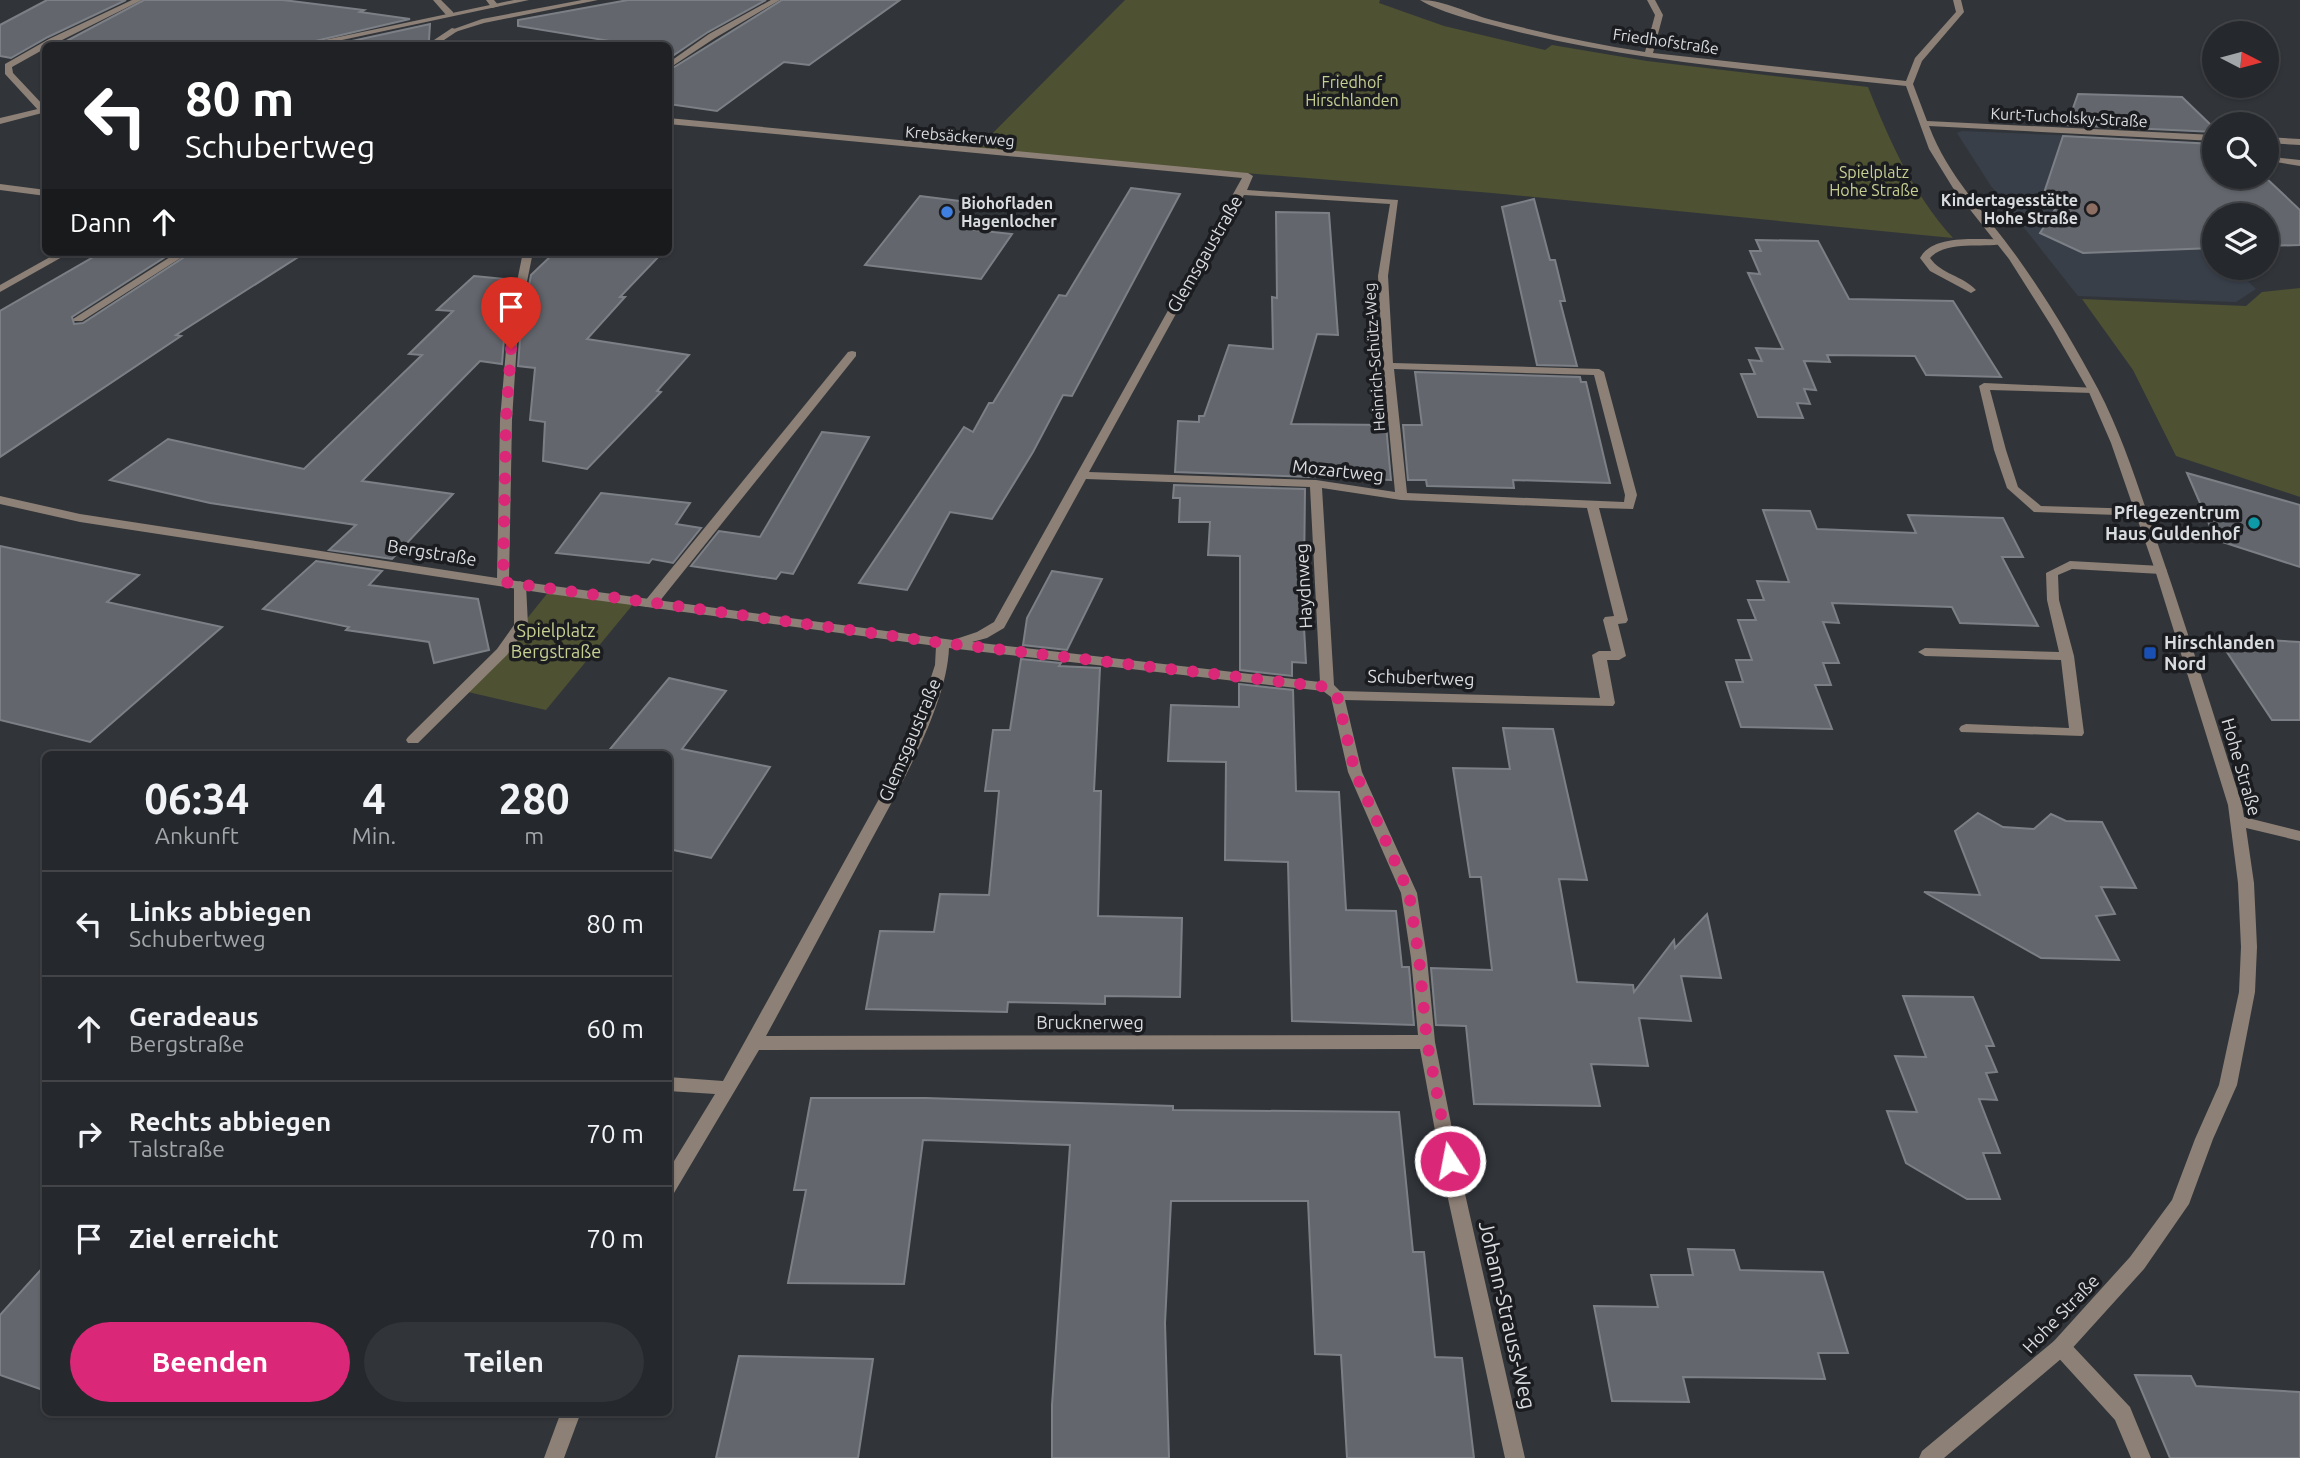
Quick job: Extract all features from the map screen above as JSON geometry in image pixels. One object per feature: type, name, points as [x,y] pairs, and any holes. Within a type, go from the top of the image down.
[{"type":"street","points":[[50,42],[138,0]]},
{"type":"street","points":[[437,0],[450,14]]},
{"type":"street","points":[[319,42],[493,3],[525,0]]},
{"type":"street","points":[[436,42],[455,30],[482,21],[594,0]]},
{"type":"street","points":[[672,64],[712,36],[776,0]]},
{"type":"street","name":"Friedhofstraße","points":[[1424,0],[1521,29],[1585,43],[1729,65],[1909,84]]},
{"type":"street","points":[[1649,53],[1659,15],[1651,0]]},
{"type":"street","points":[[1909,84],[1918,60],[1960,12],[1957,0]]},
{"type":"street","points":[[42,47],[8,66],[9,74],[42,107]]},
{"type":"street","name":"Hohe Straße","points":[[1909,84],[1933,149],[1956,186],[2000,242],[2057,327],[2093,390],[2117,443],[2161,570],[2238,821],[2246,883],[2249,947],[2247,992],[2228,1086],[2204,1139],[2180,1204],[2137,1263],[2061,1347],[1929,1458]]},
{"type":"street","points":[[0,121],[42,110]]},
{"type":"street","name":"Krebsäckerweg","points":[[672,121],[1248,176]]},
{"type":"street","name":"Kurt-Tucholsky-Straße","points":[[1922,123],[2202,137]]},
{"type":"street","points":[[2279,141],[2300,142]]},
{"type":"street","points":[[2279,160],[2300,163]]},
{"type":"street","name":"Glemsgaustraße","points":[[672,1181],[754,1043],[892,788],[927,711],[942,665],[943,643],[963,642],[999,625],[1248,176]]},
{"type":"street","points":[[0,187],[42,192]]},
{"type":"street","name":"Heinrich-Schütz-Weg","points":[[1241,192],[1395,202],[1383,276],[1388,366],[1401,496]]},
{"type":"street","points":[[1971,290],[1962,282],[1930,267],[1925,258],[1927,254],[1941,245],[2000,242]]},
{"type":"street","points":[[0,289],[59,256]]},
{"type":"street","points":[[78,318],[179,256]]},
{"type":"street","points":[[503,582],[506,420],[513,326],[527,256]]},
{"type":"street","points":[[650,604],[852,355]]},
{"type":"street","name":"Mozartweg","points":[[1081,475],[1317,484],[1401,496],[1629,506],[1631,495],[1599,372],[1388,366]]},
{"type":"street","points":[[2093,390],[1984,386],[2000,450],[2013,488],[2038,509],[2141,513]]},
{"type":"street","name":"Haydnweg","points":[[1317,484],[1332,691]]},
{"type":"street","name":"Bergstraße","points":[[0,500],[80,518],[520,585],[943,643]]},
{"type":"street","name":"Schubertweg","points":[[943,643],[1332,691],[1608,703],[1599,655],[1619,656],[1610,620],[1621,620],[1591,504]]},
{"type":"street","points":[[1966,729],[2077,733],[2067,656],[2053,600],[2052,573],[2070,565],[2161,570]]},
{"type":"street","points":[[413,740],[502,652],[521,625],[520,585]]},
{"type":"street","points":[[1925,652],[2067,656]]},
{"type":"street","name":"Johann-Strauss-Weg","points":[[1332,691],[1355,772],[1409,893],[1419,958],[1427,1042],[1454,1185],[1516,1458]]},
{"type":"street","points":[[2238,821],[2300,836]]},
{"type":"street","name":"Brucknerweg","points":[[754,1043],[1427,1042]]},
{"type":"street","points":[[672,1084],[726,1088]]},
{"type":"street","points":[[2061,1347],[2123,1414],[2141,1458]]},
{"type":"street","points":[[554,1458],[569,1416]]},
{"type":"shaded area","name":"Kindertagesstätte Hohe Straße","points":[[1962,131],[2102,137],[2202,236],[2202,280],[2247,280],[2256,289],[2236,302],[2078,296],[1991,186],[1957,133]]},
{"type":"green space","points":[[1125,0],[1380,0],[1379,3],[1444,26],[1545,50],[1552,45],[1647,61],[1868,87],[1914,185],[1953,238],[1492,193],[975,151]]},
{"type":"green space","points":[[2300,288],[2300,497],[2176,456],[2133,370],[2082,299],[2246,306],[2262,292]]},
{"type":"green space","name":"Spielplatz Bergstraße","points":[[550,590],[635,602],[546,710],[468,692]]},
{"type":"building","points":[[47,0],[126,0],[11,58],[0,56],[0,25]]},
{"type":"building","points":[[144,0],[283,0],[410,19],[311,42],[65,42]]},
{"type":"building","points":[[628,0],[766,0],[708,32],[672,56],[672,42],[616,42],[518,26],[518,20]]},
{"type":"building","points":[[782,0],[900,0],[809,65],[784,62],[717,111],[672,105],[672,69]]},
{"type":"building","points":[[430,24],[427,42],[347,42]]},
{"type":"building","points":[[2078,94],[2182,97],[2202,116],[2202,131],[2067,125]]},
{"type":"building","points":[[2063,136],[2202,143],[2202,189],[2278,189],[2300,210],[2300,245],[2279,246],[2279,203],[2202,203],[2202,248],[2083,253],[2040,233],[2061,200],[2044,193]]},
{"type":"building","points":[[1131,188],[1180,194],[1072,396],[1063,395],[1033,452],[992,519],[950,512],[907,590],[859,583],[964,427],[973,432],[989,403],[993,403],[1059,295],[1066,296]]},
{"type":"building","points":[[920,196],[976,203],[967,215],[975,216],[965,229],[1012,234],[981,279],[865,265]]},
{"type":"building","points":[[1534,199],[1550,260],[1555,260],[1565,301],[1560,301],[1577,366],[1537,365],[1502,207]]},
{"type":"building","points":[[1276,212],[1329,213],[1338,335],[1317,334],[1291,424],[1386,425],[1391,480],[1175,472],[1178,421],[1199,422],[1199,416],[1204,416],[1229,345],[1273,349],[1272,297],[1277,298]]},
{"type":"building","points":[[1756,240],[1818,241],[1849,299],[1953,301],[2001,377],[1926,375],[1915,356],[1827,355],[1830,362],[1804,361],[1816,390],[1804,389],[1810,404],[1797,403],[1803,418],[1758,417],[1741,374],[1755,374],[1749,360],[1762,361],[1756,348],[1783,349],[1748,273],[1760,274],[1750,251],[1761,251]]},
{"type":"building","points":[[95,256],[167,256],[72,317],[74,324],[83,323],[186,256],[300,256],[176,335],[181,336],[0,457],[0,311]]},
{"type":"building","points":[[551,256],[659,256],[620,297],[625,297],[587,339],[689,355],[657,391],[661,392],[587,469],[543,461],[545,422],[530,420],[535,368],[518,366],[521,326],[531,275]]},
{"type":"building","points":[[474,276],[515,280],[505,326],[502,364],[480,361],[362,481],[453,494],[392,559],[329,550],[356,525],[210,503],[110,480],[168,439],[304,469],[422,355],[409,354],[453,311],[437,310]]},
{"type":"building","points":[[1415,372],[1580,377],[1581,382],[1586,382],[1610,483],[1513,480],[1514,488],[1427,486],[1426,480],[1408,480],[1403,425],[1422,425]]},
{"type":"building","points":[[822,432],[869,437],[793,574],[781,572],[776,579],[691,566],[719,531],[760,537]]},
{"type":"building","name":"Pflegezentrum Haus Guldenhof","points":[[2187,473],[2300,505],[2300,567],[2216,540]]},
{"type":"building","points":[[1174,485],[1305,489],[1304,574],[1301,574],[1306,663],[1292,662],[1292,676],[1240,670],[1240,556],[1208,555],[1210,522],[1179,522],[1180,498],[1173,498]]},
{"type":"building","points":[[601,493],[690,503],[676,524],[701,528],[673,563],[652,559],[649,563],[556,553]]},
{"type":"building","points":[[1763,510],[1810,511],[1817,529],[1916,533],[1908,515],[2003,518],[2023,557],[2002,557],[2038,626],[1960,623],[1952,607],[1832,603],[1839,623],[1823,622],[1839,663],[1823,663],[1831,685],[1815,685],[1832,729],[1741,727],[1726,682],[1743,682],[1736,660],[1752,660],[1738,620],[1756,620],[1748,600],[1764,600],[1757,581],[1789,582]]},
{"type":"building","points":[[0,546],[139,575],[107,602],[222,627],[90,742],[0,720]]},
{"type":"building","points":[[316,561],[382,571],[369,585],[478,599],[489,650],[434,663],[429,642],[346,630],[349,627],[263,609]]},
{"type":"building","points":[[1052,571],[1102,579],[1067,650],[1023,645],[1027,618]]},
{"type":"building","points":[[2217,637],[2300,642],[2300,720],[2272,720]]},
{"type":"building","points":[[1021,659],[1061,663],[1059,666],[1100,668],[1094,791],[1101,791],[1098,916],[1182,918],[1180,997],[1105,996],[1105,1004],[1008,1002],[1007,1012],[866,1009],[880,931],[934,932],[940,894],[989,895],[999,791],[985,791],[993,730],[1010,730]]},
{"type":"building","points":[[669,678],[726,691],[682,749],[770,767],[711,858],[672,850],[672,751],[608,751]]},
{"type":"building","points":[[1239,684],[1293,690],[1296,791],[1339,792],[1346,910],[1396,911],[1402,967],[1409,967],[1414,1025],[1292,1021],[1288,862],[1225,860],[1226,762],[1168,761],[1171,705],[1239,707]]},
{"type":"building","points":[[1503,728],[1553,729],[1587,880],[1559,879],[1577,982],[1633,985],[1634,992],[1674,940],[1675,948],[1707,914],[1721,978],[1681,976],[1691,1021],[1639,1018],[1648,1066],[1591,1064],[1600,1106],[1474,1104],[1466,1026],[1436,1025],[1431,968],[1492,970],[1481,877],[1470,877],[1453,768],[1510,769]]},
{"type":"building","points":[[1978,813],[2003,827],[2034,829],[2051,814],[2066,821],[2102,822],[2136,888],[2101,887],[2115,914],[2096,916],[2119,960],[2041,958],[1924,892],[1980,895],[1955,831]]},
{"type":"building","points":[[1903,996],[1973,997],[1994,1046],[1986,1046],[1997,1072],[1986,1073],[1997,1100],[1979,1099],[2000,1153],[1983,1153],[2000,1199],[1967,1199],[1906,1163],[1887,1111],[1917,1112],[1895,1056],[1926,1057]]},
{"type":"building","points":[[811,1098],[926,1098],[1173,1106],[1173,1110],[1399,1112],[1413,1252],[1424,1252],[1435,1357],[1462,1358],[1474,1458],[1347,1458],[1341,1355],[1315,1354],[1308,1201],[1171,1201],[1165,1323],[1169,1458],[1052,1458],[1052,1405],[1070,1145],[923,1140],[904,1284],[788,1283],[806,1190],[794,1190]]},
{"type":"building","points":[[1688,1249],[1734,1250],[1740,1270],[1823,1272],[1848,1353],[1818,1353],[1825,1379],[1683,1377],[1689,1402],[1612,1401],[1594,1306],[1658,1307],[1651,1275],[1693,1275]]},
{"type":"building","points":[[42,1268],[42,1390],[0,1375],[0,1315]]},
{"type":"building","points":[[739,1356],[873,1359],[858,1458],[716,1458]]},
{"type":"building","points":[[2135,1375],[2191,1376],[2196,1386],[2300,1392],[2300,1458],[2170,1458]]},
{"type":"place","name":"Kindertagesstätte Hohe Straße","points":[[2092,209]]},
{"type":"place","name":"Biohofladen Hagenlocher","points":[[947,212]]},
{"type":"place","name":"Pflegezentrum Haus Guldenhof","points":[[2254,523]]},
{"type":"place","name":"Hirschlanden Nord","points":[[2150,653]]},
{"type":"route","points":[[511,349],[506,420],[503,582],[943,643],[1327,687],[1337,695],[1355,772],[1409,893],[1419,958],[1427,1042],[1450,1161]]},
{"type":"park label","name":"Friedhof Hirschlanden","points":[[1352,91]]},
{"type":"park label","name":"Spielplatz Hohe Straße","points":[[1874,181]]}]
